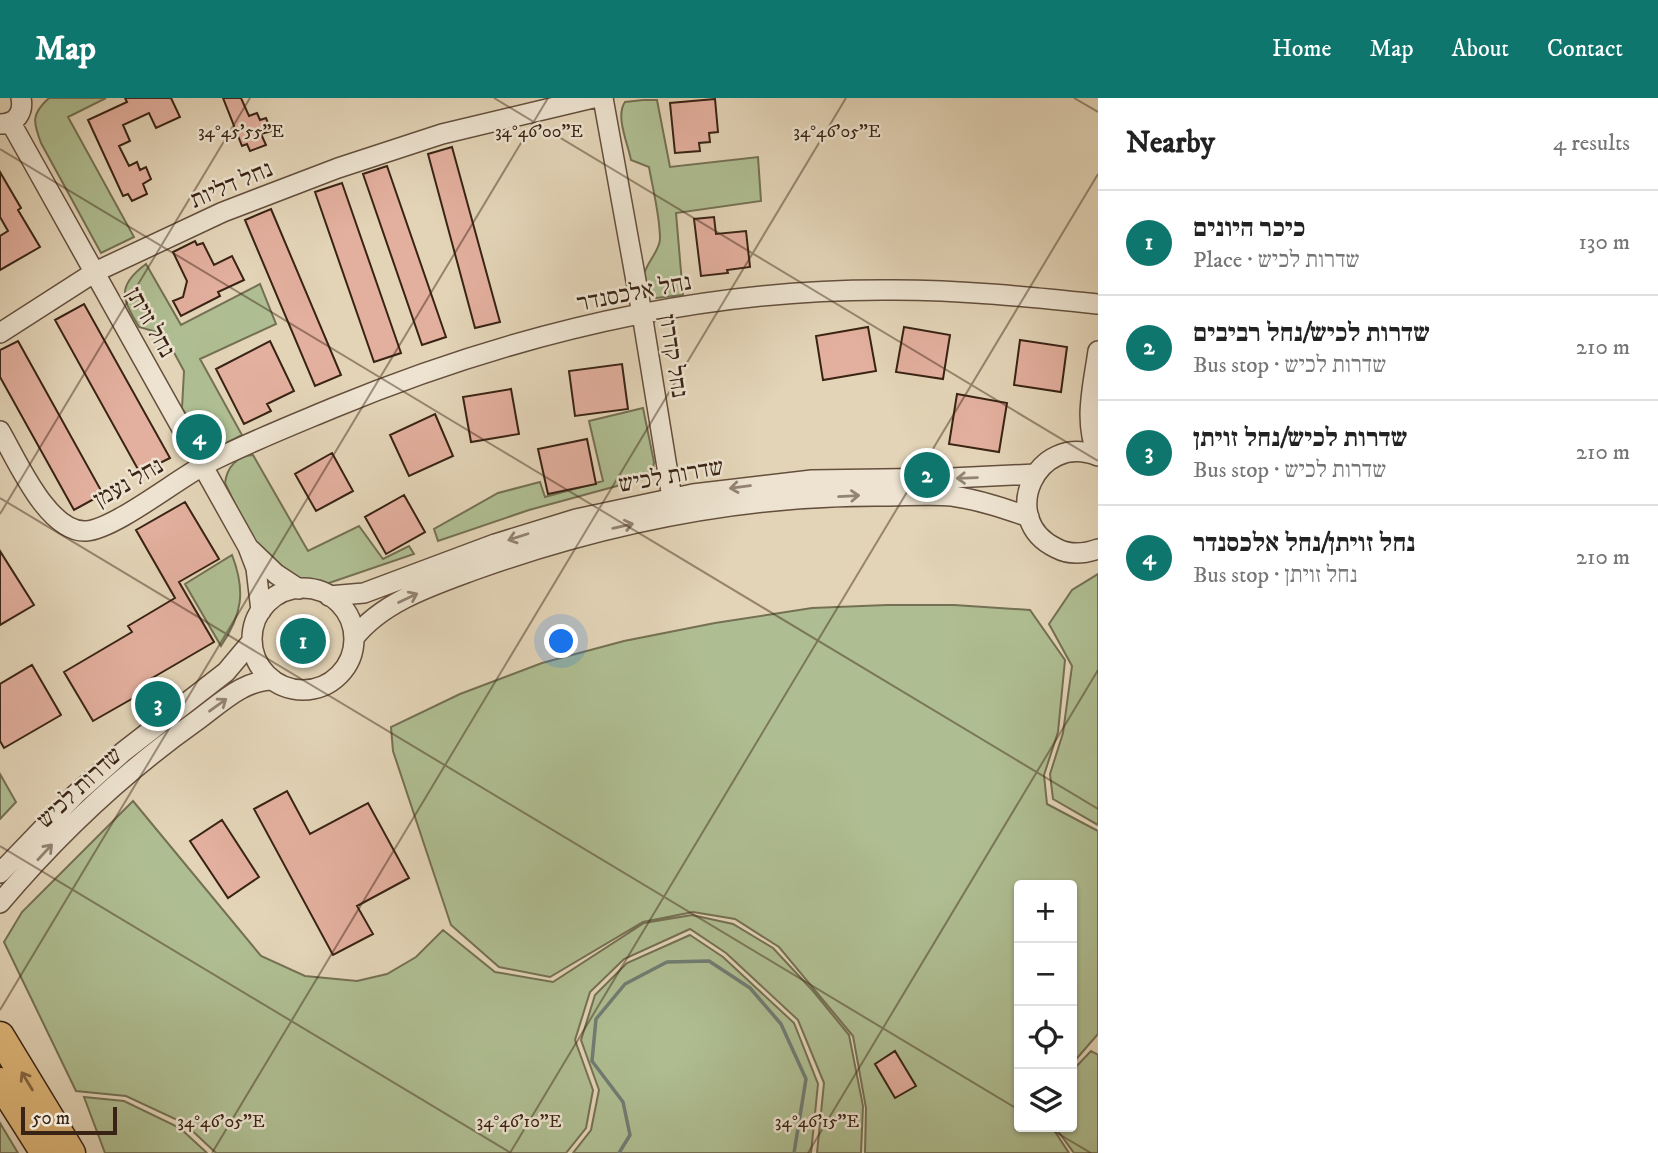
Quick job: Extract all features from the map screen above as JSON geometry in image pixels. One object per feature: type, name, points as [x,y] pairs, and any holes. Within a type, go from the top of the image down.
[{"type":"highway","points":[[0,1036],[71,1153]]},
{"type":"highway","points":[[0,1082],[45,1153]]},
{"type":"street","points":[[5,123],[21,111],[21,98]]},
{"type":"street","name":"נחל דליות","points":[[95,272],[223,212],[338,168],[442,134],[593,98]]},
{"type":"street","name":"נחל קדרון","points":[[603,98],[672,498]]},
{"type":"street","name":"נחל זויתן","points":[[5,123],[95,272],[248,547],[256,568],[261,611]]},
{"type":"street","points":[[0,333],[95,272]]},
{"type":"street","name":"נחל אלכסנדר","points":[[204,465],[398,381],[482,352],[581,326],[681,306],[785,294],[892,290],[1003,294],[1098,304]]},
{"type":"street","points":[[1067,453],[1077,439],[1088,414],[1098,351]]},
{"type":"street","points":[[1088,414],[1098,456]]},
{"type":"street","name":"נחל נעמן","points":[[0,431],[48,511],[63,526],[76,530],[91,530],[109,523],[204,465]]},
{"type":"street","points":[[1098,456],[1080,452],[1067,453],[1049,460],[1035,474],[1027,498],[1029,517],[1038,534],[1054,548],[1078,553],[1098,549]]},
{"type":"street","name":"שדרות לכיש","points":[[329,596],[364,593],[536,531],[576,519],[672,498],[813,480],[1035,474]]},
{"type":"street","name":"שדרות לכיש","points":[[354,638],[377,613],[460,575],[581,536],[696,511],[814,498],[950,496],[992,503],[1029,517]]},
{"type":"street","name":"נחל זויתן","points":[[248,547],[276,575],[299,589]]},
{"type":"street","points":[[299,589],[318,590],[329,596],[349,616],[354,638],[349,662],[340,675],[327,684],[312,689],[295,690],[273,680],[257,660],[252,641],[255,622],[261,611],[280,594],[299,589]]},
{"type":"street","name":"שדרות לכיש","points":[[0,873],[76,794],[123,752],[226,672],[252,641]]},
{"type":"street","name":"שדרות לכיש","points":[[0,903],[79,815],[171,738],[251,683],[273,680]]},
{"type":"green space","points":[[49,98],[106,98],[68,117],[134,237],[101,253],[38,136],[36,114]]},
{"type":"green space","points":[[657,100],[670,167],[758,157],[761,201],[676,213],[683,295],[656,298],[644,283],[646,268],[659,246],[659,221],[649,167],[631,160],[621,115],[625,102]]},
{"type":"green space","points":[[146,264],[181,325],[260,284],[276,324],[200,359],[242,435],[219,447],[202,440],[182,408],[184,371],[164,334],[139,327],[126,301],[126,286]]},
{"type":"green space","points":[[643,408],[654,462],[653,469],[646,478],[529,510],[438,541],[434,529],[498,493],[540,482],[545,497],[603,481],[589,421]]},
{"type":"green space","points":[[253,455],[308,551],[359,526],[383,559],[409,546],[414,554],[329,583],[310,583],[283,572],[256,545],[225,483],[234,463]]},
{"type":"green space","points":[[232,555],[239,580],[240,602],[234,624],[221,646],[185,584]]},
{"type":"green space","points":[[1098,574],[1098,825],[1053,799],[1050,774],[1063,733],[1072,666],[1049,624],[1072,590]]},
{"type":"green space","points":[[954,605],[1030,610],[1065,660],[1058,732],[1044,775],[1047,804],[1098,831],[1098,1034],[1077,1058],[1077,880],[1014,880],[1014,1132],[1055,1132],[1069,1153],[865,1153],[866,1108],[853,1036],[779,947],[735,919],[693,912],[643,922],[550,977],[499,967],[451,925],[393,751],[391,727],[460,694],[542,663],[624,641],[812,608]]},
{"type":"green space","points":[[0,774],[16,802],[0,819]]},
{"type":"green space","points":[[133,801],[261,956],[305,976],[357,981],[387,974],[416,957],[443,930],[495,972],[553,982],[644,923],[692,915],[733,924],[773,948],[849,1035],[863,1106],[861,1153],[817,1153],[824,1083],[798,1020],[726,953],[690,929],[624,959],[590,992],[575,1040],[593,1090],[586,1128],[566,1153],[216,1153],[184,1123],[126,1096],[76,1091],[4,942],[22,912]]},
{"type":"green space","points":[[690,935],[723,957],[794,1023],[818,1084],[811,1153],[573,1153],[591,1130],[599,1090],[581,1040],[595,995],[627,963]]},
{"type":"green space","points":[[1091,1051],[1098,1055],[1098,1153],[1074,1153],[1059,1132],[1077,1132],[1077,1066]]},
{"type":"green space","points":[[84,1097],[124,1101],[180,1128],[207,1153],[105,1153]]},
{"type":"green space","points":[[0,1123],[18,1153],[0,1153]]},
{"type":"building","points":[[125,98],[171,98],[180,117],[156,128],[149,113],[123,125],[130,141],[119,146],[129,166],[137,162],[140,170],[146,167],[151,179],[143,184],[147,194],[132,201],[128,194],[123,196],[88,120],[127,102]]},
{"type":"building","points":[[223,98],[241,98],[249,116],[257,113],[260,120],[266,118],[271,131],[261,134],[266,145],[250,151],[247,144],[242,146]]},
{"type":"building","points":[[715,99],[718,132],[709,133],[710,142],[699,143],[700,151],[675,153],[670,103]]},
{"type":"building","points":[[452,147],[500,322],[475,328],[428,154]]},
{"type":"building","points":[[387,166],[446,337],[422,345],[363,174]]},
{"type":"building","points":[[0,172],[40,247],[0,270],[0,236],[8,231],[0,217]]},
{"type":"building","points":[[342,183],[401,353],[374,362],[315,192]]},
{"type":"building","points":[[271,209],[341,375],[315,386],[245,220]]},
{"type":"building","points":[[714,217],[716,234],[746,231],[750,267],[701,276],[694,219]]},
{"type":"building","points":[[195,241],[197,245],[203,243],[214,265],[232,256],[244,280],[218,292],[220,296],[181,316],[173,301],[183,297],[187,281],[173,252]]},
{"type":"building","points":[[84,304],[170,458],[140,473],[55,320]]},
{"type":"building","points":[[868,327],[876,371],[823,380],[816,336]]},
{"type":"building","points":[[904,327],[950,335],[943,379],[896,372]]},
{"type":"building","points":[[1020,340],[1067,347],[1061,392],[1014,385]]},
{"type":"building","points":[[18,341],[103,494],[74,510],[0,377],[0,350]]},
{"type":"building","points":[[270,341],[294,391],[267,404],[271,411],[244,424],[216,369]]},
{"type":"building","points":[[622,364],[628,409],[575,416],[569,371]]},
{"type":"building","points":[[511,389],[519,434],[471,442],[463,397]]},
{"type":"building","points":[[957,394],[1007,403],[999,452],[949,444]]},
{"type":"building","points":[[435,414],[453,456],[409,476],[390,435]]},
{"type":"building","points":[[587,439],[596,484],[548,494],[538,449]]},
{"type":"building","points":[[332,453],[353,491],[316,511],[295,474]]},
{"type":"building","points":[[404,495],[425,532],[386,554],[365,517]]},
{"type":"building","points":[[185,502],[219,559],[179,582],[214,642],[147,681],[151,688],[93,721],[64,672],[132,632],[128,626],[175,598],[136,530]]},
{"type":"building","points":[[0,551],[34,605],[0,625]]},
{"type":"building","points":[[32,665],[61,715],[4,748],[0,741],[0,684]]},
{"type":"building","points":[[287,791],[310,834],[368,803],[409,878],[357,906],[373,934],[333,955],[254,809]]},
{"type":"building","points":[[222,820],[259,877],[228,898],[190,841]]},
{"type":"building","points":[[895,1051],[916,1086],[895,1098],[875,1064]]},
{"type":"waterway","points":[[619,1153],[630,1135],[623,1102],[592,1061],[596,1019],[625,984],[667,962],[709,961],[750,988],[781,1024],[806,1079],[794,1153]]},
{"type":"place","name":"נחל זויתן/נחל אלכסנדר","points":[[199,437]]},
{"type":"place","name":"שדרות לכיש/נחל רביבים","points":[[927,475]]},
{"type":"place","name":"כיכר היונים","points":[[303,641]]},
{"type":"place","name":"שדרות לכיש/נחל זויתן","points":[[158,704]]}]
